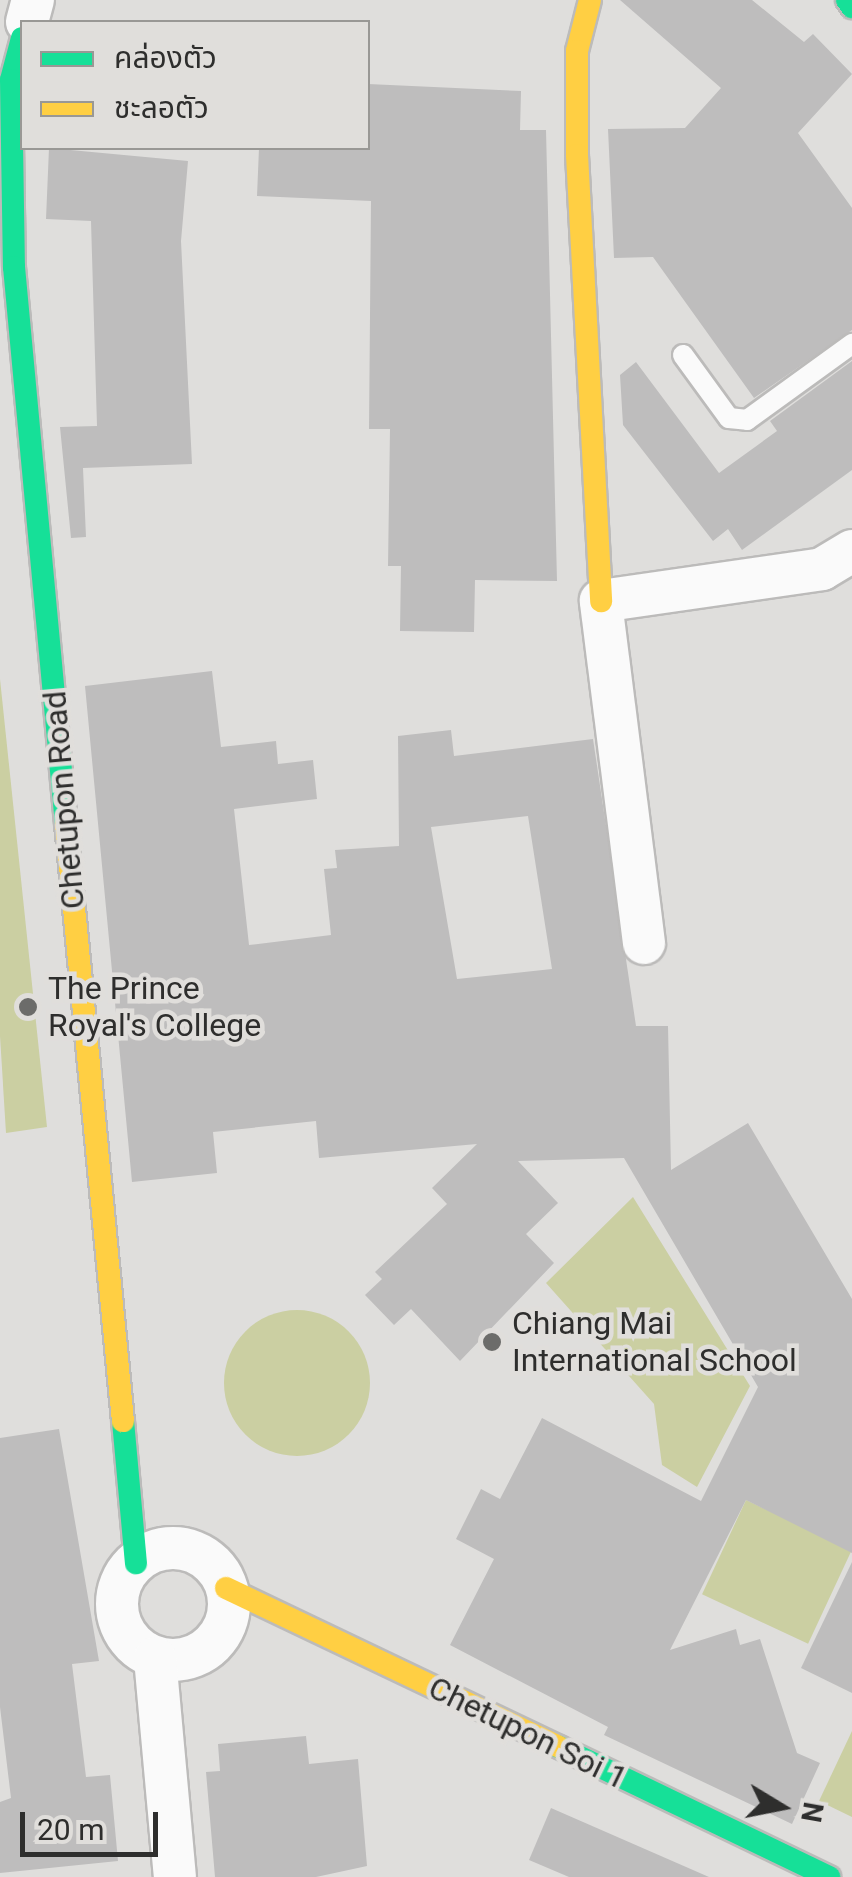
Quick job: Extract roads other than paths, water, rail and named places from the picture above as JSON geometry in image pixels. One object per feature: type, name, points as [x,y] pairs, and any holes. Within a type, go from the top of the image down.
[{"type":"street","points":[[590,0],[577,51],[578,156],[601,601],[644,943]]},
{"type":"street","points":[[847,0],[852,7]]},
{"type":"street","name":"Chetupon Road","points":[[20,46],[11,80],[14,267],[136,1563]]},
{"type":"street","points":[[601,601],[822,570],[852,551]]},
{"type":"street","points":[[155,1658],[208,1648],[228,1616],[226,1588],[212,1564],[180,1548],[136,1563],[121,1582],[118,1619],[155,1658],[175,1877]]},
{"type":"street","name":"Chetupon Soi 1","points":[[226,1588],[829,1877]]},
{"type":"lane","points":[[683,355],[729,418],[747,420],[852,344]]},
{"type":"place","name":"The Prince Royal's College","points":[[28,1007]]},
{"type":"place","name":"Chiang Mai International School","points":[[492,1342]]}]
